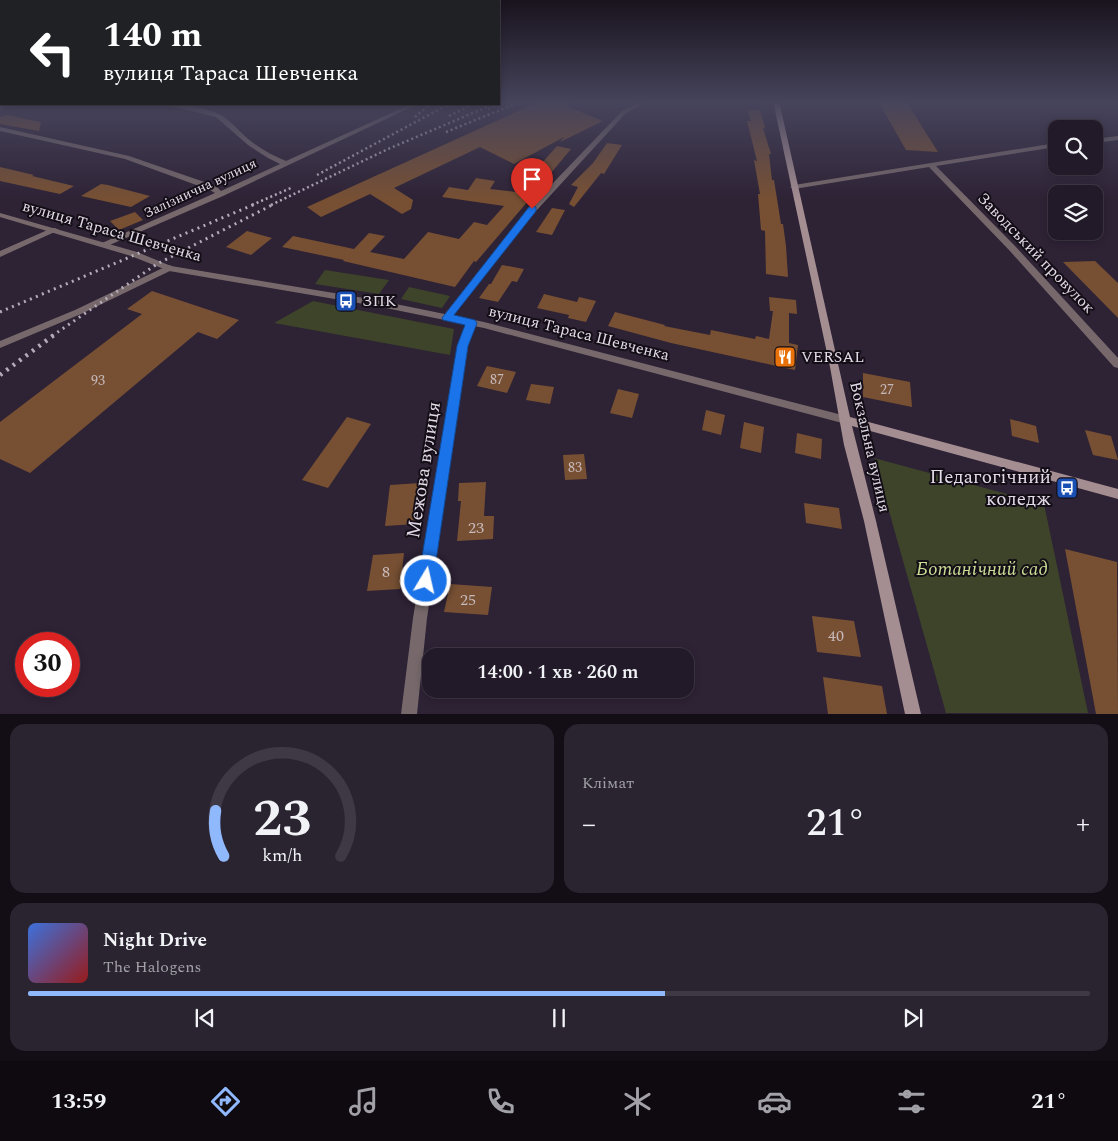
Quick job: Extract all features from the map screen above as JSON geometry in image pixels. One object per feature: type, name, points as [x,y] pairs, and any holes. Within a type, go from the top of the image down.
[{"type":"main road","name":"Вокзальна вулиця","points":[[783,134],[913,714]]},
{"type":"main road","name":"вулиця Тараса Шевченка","points":[[846,420],[1118,494]]},
{"type":"street","points":[[24,134],[127,157],[212,188],[220,194]]},
{"type":"street","points":[[239,134],[270,157],[284,163]]},
{"type":"street","name":"Залізнична вулиця","points":[[105,245],[348,134]]},
{"type":"street","points":[[447,318],[532,209],[603,134]]},
{"type":"street","points":[[1103,140],[1118,138]]},
{"type":"street","points":[[794,187],[1048,146]]},
{"type":"street","name":"Заводський провулок","points":[[931,165],[1012,248],[1118,364]]},
{"type":"street","name":"вулиця Тараса Шевченка","points":[[0,215],[105,245],[169,268],[206,275],[265,282],[472,323],[846,420]]},
{"type":"street","points":[[0,254],[55,230]]},
{"type":"street","points":[[0,345],[78,312],[169,268]]},
{"type":"street","name":"Межова вулиця","points":[[409,714],[420,618],[462,346],[472,323]]},
{"type":"green space","points":[[325,270],[389,280],[379,294],[315,284]]},
{"type":"green space","points":[[409,287],[450,296],[442,308],[401,299]]},
{"type":"green space","points":[[313,301],[454,329],[450,355],[274,323]]},
{"type":"green space","name":"Ботанічний сад","points":[[874,458],[1044,504],[1088,713],[946,713]]},
{"type":"building","points":[[467,134],[576,134],[560,142],[564,137],[514,164],[480,147],[394,188],[413,200],[411,209],[402,214],[370,194],[321,217],[307,207]]},
{"type":"building","points":[[750,134],[765,134],[771,154],[769,154],[772,180],[774,180],[781,224],[783,224],[788,277],[766,274],[765,231],[761,230],[758,194],[760,194],[754,160],[757,161]]},
{"type":"building","points":[[897,134],[927,134],[938,152],[906,150]]},
{"type":"building","points":[[607,143],[622,145],[604,174],[601,173],[574,207],[569,204],[578,187],[571,185],[593,163]]},
{"type":"building","points":[[557,146],[571,149],[546,179],[533,173]]},
{"type":"building","points":[[0,167],[74,186],[60,194],[0,181]]},
{"type":"building","points":[[476,178],[495,181],[490,189],[516,192],[523,185],[540,187],[476,262],[474,261],[455,287],[282,247],[293,236],[354,249],[369,233],[385,236],[370,252],[404,259],[428,232],[459,239],[474,222],[487,225],[504,206],[442,197],[449,187],[468,190]]},
{"type":"building","points":[[101,184],[150,196],[131,207],[81,196]]},
{"type":"building","points":[[552,208],[565,210],[552,235],[536,232]]},
{"type":"building","points":[[135,212],[143,220],[119,230],[110,221]]},
{"type":"building","points":[[247,231],[272,238],[251,255],[226,247]]},
{"type":"building","points":[[1095,261],[1118,283],[1118,318],[1063,262]]},
{"type":"building","points":[[502,265],[524,269],[517,282],[512,281],[498,302],[479,298],[489,284],[491,284]]},
{"type":"building","points":[[152,291],[239,320],[217,339],[198,332],[30,473],[0,459],[0,422],[142,314],[127,309]]},
{"type":"building","points":[[544,294],[577,302],[579,297],[596,301],[586,322],[568,318],[569,315],[537,308]]},
{"type":"building","points":[[769,297],[796,300],[797,314],[789,313],[789,343],[798,345],[795,370],[671,343],[608,326],[615,312],[664,326],[710,335],[711,330],[755,339],[756,336],[769,339],[773,311],[770,311]]},
{"type":"building","points":[[487,366],[516,372],[507,393],[477,386]]},
{"type":"building","points":[[863,373],[910,382],[912,407],[863,397]]},
{"type":"building","points":[[531,384],[554,387],[550,404],[526,400]]},
{"type":"building","points":[[618,389],[639,394],[632,418],[610,413]]},
{"type":"building","points":[[706,410],[725,415],[721,435],[702,430]]},
{"type":"building","points":[[347,417],[371,424],[328,488],[302,480]]},
{"type":"building","points":[[1010,419],[1036,426],[1039,443],[1012,436]]},
{"type":"building","points":[[744,422],[764,427],[761,453],[740,448]]},
{"type":"building","points":[[1085,430],[1111,436],[1118,460],[1093,455]]},
{"type":"building","points":[[797,433],[822,439],[821,459],[795,453]]},
{"type":"building","points":[[584,454],[587,479],[565,480],[563,455]]},
{"type":"building","points":[[486,482],[484,516],[494,516],[493,539],[457,541],[461,501],[458,501],[459,483]]},
{"type":"building","points":[[420,483],[416,524],[385,526],[390,485]]},
{"type":"building","points":[[804,503],[839,508],[842,529],[806,523]]},
{"type":"building","points":[[1065,549],[1117,562],[1118,714],[1096,714]]},
{"type":"building","points":[[404,553],[400,589],[367,591],[373,555]]},
{"type":"building","points":[[450,584],[492,587],[488,615],[444,612]]},
{"type":"building","points":[[812,616],[854,621],[861,657],[817,652]]},
{"type":"building","points":[[823,677],[882,686],[887,714],[828,714]]},
{"type":"railway","points":[[317,175],[393,134]]},
{"type":"railway","points":[[271,205],[423,134]]},
{"type":"railway","points":[[252,205],[291,188]]},
{"type":"railway","points":[[0,312],[255,204]]},
{"type":"railway","points":[[52,336],[157,264],[274,204]]},
{"type":"railway","points":[[0,375],[54,335]]},
{"type":"place","name":"ЗПК","points":[[346,301]]},
{"type":"place","name":"VERSAL","points":[[785,357]]},
{"type":"place","name":"Педагогічний коледж","points":[[1067,488]]},
{"type":"route","points":[[426,581],[462,346],[472,323],[447,318],[532,209]]}]
